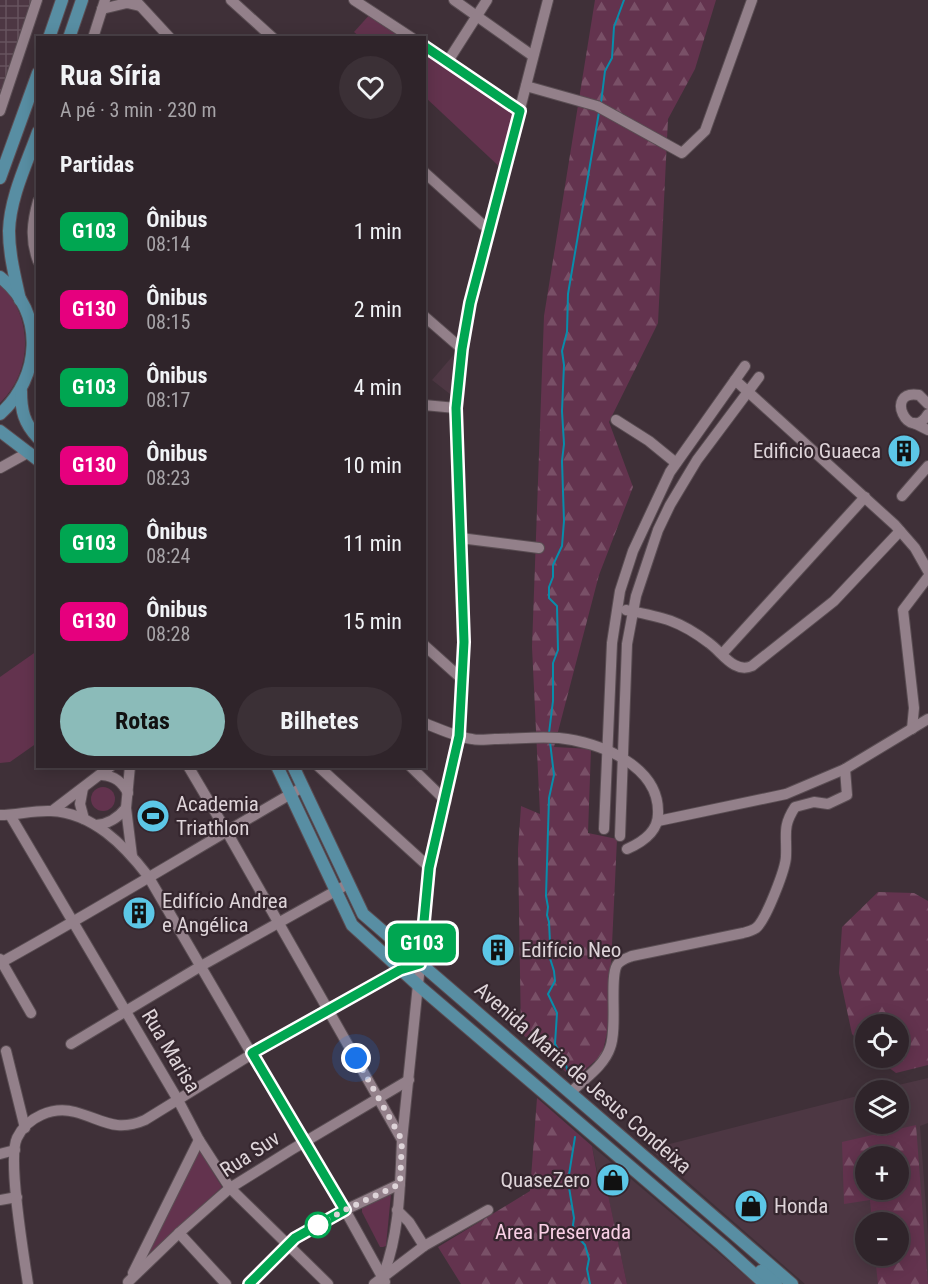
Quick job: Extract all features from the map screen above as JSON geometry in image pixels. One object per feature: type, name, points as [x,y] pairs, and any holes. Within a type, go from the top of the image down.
[{"type":"main road","points":[[50,36],[62,0]]},
{"type":"main road","points":[[70,36],[82,0]]},
{"type":"main road","points":[[0,178],[36,79]]},
{"type":"main road","points":[[0,414],[10,406],[21,391],[33,355],[30,327],[20,300],[11,257],[9,228],[16,194],[36,138]]},
{"type":"main road","points":[[0,277],[20,300]]},
{"type":"main road","points":[[21,391],[21,407],[33,425]]},
{"type":"main road","points":[[0,431],[33,456]]},
{"type":"main road","name":"Avenida Maria de Jesus Condeixa","points":[[278,768],[352,925],[400,970],[765,1284]]},
{"type":"main road","name":"Avenida Maria de Jesus Condeixa","points":[[294,768],[363,914],[484,1021],[792,1284]]},
{"type":"main road","points":[[466,1026],[465,1021],[470,1017],[479,1022],[484,1021]]},
{"type":"main road","points":[[513,1065],[524,1054]]},
{"type":"main road","points":[[735,1234],[756,1259],[785,1284]]},
{"type":"main road","points":[[722,1245],[753,1264],[776,1284]]},
{"type":"street","points":[[0,111],[37,0]]},
{"type":"street","points":[[354,0],[409,36]]},
{"type":"street","points":[[454,0],[533,56]]},
{"type":"street","points":[[448,61],[487,0]]},
{"type":"street","points":[[381,1282],[389,1261],[397,1210],[429,868],[459,736],[464,642],[456,408],[462,349],[470,303],[548,0]]},
{"type":"street","points":[[526,86],[600,107],[682,153],[705,131],[752,0]]},
{"type":"street","points":[[236,2],[271,36]]},
{"type":"street","points":[[94,36],[104,4],[128,3],[138,3],[168,36]]},
{"type":"street","points":[[426,47],[520,111]]},
{"type":"street","points":[[426,174],[483,225],[490,228]]},
{"type":"street","points":[[36,211],[32,230],[33,250],[36,257]]},
{"type":"street","points":[[426,318],[462,349]]},
{"type":"street","points":[[604,830],[612,643],[617,608],[633,551],[658,495],[676,463],[744,366]]},
{"type":"street","points":[[620,836],[627,644],[633,611],[648,558],[670,505],[697,460],[759,377]]},
{"type":"street","points":[[735,380],[900,531],[915,548],[928,571]]},
{"type":"street","points":[[928,404],[924,397],[910,395],[902,401],[901,411],[905,419],[928,430]]},
{"type":"street","points":[[426,405],[456,408]]},
{"type":"street","points":[[914,423],[922,420],[928,414]]},
{"type":"street","points":[[616,420],[649,441],[676,463]]},
{"type":"street","points":[[0,468],[33,456]]},
{"type":"street","points":[[902,496],[928,466]]},
{"type":"street","points":[[722,654],[865,497]]},
{"type":"street","points":[[617,608],[678,622],[695,632],[739,668],[746,669],[834,601],[900,531]]},
{"type":"street","points":[[460,538],[539,548]]},
{"type":"street","points":[[912,729],[914,708],[903,610],[928,578]]},
{"type":"street","points":[[426,647],[463,680]]},
{"type":"street","points":[[658,821],[786,794],[845,769],[928,720],[914,708]]},
{"type":"street","points":[[426,724],[473,740],[560,738],[590,744],[624,760],[641,772],[654,789],[659,804],[658,821],[651,834],[639,844],[627,849]]},
{"type":"street","points":[[52,811],[109,768]]},
{"type":"street","points":[[130,768],[126,808],[132,856]]},
{"type":"street","points":[[189,768],[402,1140]]},
{"type":"street","points":[[320,768],[429,868]]},
{"type":"street","points":[[412,768],[446,801]]},
{"type":"street","points":[[570,1093],[607,1057],[614,1025],[614,974],[617,965],[632,956],[743,933],[756,928],[766,916],[787,858],[785,833],[795,807],[814,802],[828,804],[847,795],[845,769]]},
{"type":"street","points":[[102,775],[114,778],[128,793]]},
{"type":"street","points":[[31,1013],[1,961],[73,922],[303,787]]},
{"type":"street","points":[[83,788],[80,804],[84,819]]},
{"type":"street","points":[[96,825],[106,824],[126,808]]},
{"type":"street","points":[[5,815],[52,811],[84,819],[96,825],[132,856],[148,876],[345,1210],[381,1282]]},
{"type":"street","name":"Rua Marisa","points":[[5,815],[73,922],[178,1100],[199,1140],[230,1188],[328,1284]]},
{"type":"street","points":[[71,1044],[201,966],[348,884]]},
{"type":"street","points":[[28,1284],[13,1166],[16,1139],[37,1117],[59,1110],[76,1112],[88,1118],[120,1126],[135,1125],[252,1053],[400,970],[420,964]]},
{"type":"street","points":[[6,1051],[25,1128]]},
{"type":"street","name":"Rua Suv","points":[[129,1283],[179,1233],[230,1188],[409,1080]]},
{"type":"street","points":[[129,1283],[199,1140]]},
{"type":"street","points":[[0,1154],[15,1150]]},
{"type":"street","points":[[249,1284],[288,1244],[345,1210],[400,1184]]},
{"type":"street","points":[[0,1200],[17,1197]]},
{"type":"street","points":[[397,1210],[409,1222],[424,1246]]},
{"type":"street","points":[[381,1282],[424,1246],[488,1210]]},
{"type":"street","points":[[179,1233],[226,1284]]},
{"type":"shaded area","points":[[0,0],[37,0],[0,111]]},
{"type":"shaded area","points":[[457,351],[450,394],[432,380]]},
{"type":"shaded area","points":[[928,1078],[928,1123],[920,1126],[928,1235],[928,1284],[805,1284],[650,1149],[855,1097],[855,1134],[909,1134],[909,1082]]},
{"type":"shaded area","points":[[592,1146],[755,1284],[627,1284],[607,1191],[601,1191]]},
{"type":"green space","points":[[595,0],[716,0],[695,69],[668,119],[658,323],[609,422],[633,487],[599,575],[554,747],[591,749],[588,833],[617,839],[608,1029],[602,1055],[574,1079],[521,1033],[518,849],[521,806],[540,814],[532,647],[544,316]]},
{"type":"green space","points":[[372,12],[408,36],[359,36],[354,32]]},
{"type":"green space","points":[[426,48],[520,111],[505,172],[426,98]]},
{"type":"green space","points":[[0,284],[11,297],[19,312],[24,328],[25,344],[19,376],[0,403]]},
{"type":"green space","points":[[36,652],[36,744],[10,762],[0,763],[0,677]]},
{"type":"green space","points":[[103,787],[112,790],[115,799],[112,808],[103,811],[94,808],[91,799],[94,790]]},
{"type":"green space","points":[[878,892],[914,893],[928,901],[928,1065],[896,1073],[889,1068],[909,1068],[909,1014],[855,1014],[855,1037],[852,1034],[839,973],[842,927]]},
{"type":"green space","name":"Area Preservada","points":[[537,1098],[592,1146],[600,1191],[607,1190],[627,1284],[461,1284],[438,1247],[530,1191]]},
{"type":"green space","points":[[916,1125],[928,1284],[878,1284],[876,1266],[909,1266],[909,1212],[871,1212],[870,1200],[844,1204],[842,1142],[877,1134],[909,1134],[909,1127]]},
{"type":"green space","points":[[198,1148],[222,1187],[140,1262]]},
{"type":"green space","points":[[389,1192],[391,1194],[386,1246],[380,1247],[362,1208]]},
{"type":"waterway","points":[[601,103],[605,71],[612,58],[614,27],[624,0]]},
{"type":"waterway","points":[[549,733],[553,701],[553,663],[558,650],[557,606],[549,598],[549,587],[553,577],[553,565],[562,546],[564,521],[562,461],[564,365],[562,351],[567,332],[568,294],[599,112]]},
{"type":"waterway","points":[[550,742],[554,775],[549,798],[546,896],[550,943],[548,952],[555,981],[548,994],[557,1013],[555,1044],[565,1061],[569,1077]]},
{"type":"waterway","points":[[575,1137],[568,1181],[573,1225],[576,1235],[585,1245],[589,1259],[587,1269],[590,1284]]},
{"type":"bus line","name":"G103","points":[[249,1284],[295,1238],[345,1210],[252,1053],[400,970],[420,964],[429,868],[459,736],[464,642],[456,408],[462,349],[470,303],[520,111],[426,47]]},
{"type":"place","name":"Edificio Guaeca","points":[[904,451]]},
{"type":"place","name":"Academia Triathlon","points":[[153,816]]},
{"type":"place","name":"Edifício Andrea e Angélica","points":[[139,913]]},
{"type":"place","name":"Edifício Neo","points":[[498,950]]},
{"type":"place","name":"QuaseZero","points":[[613,1180]]},
{"type":"place","name":"Honda","points":[[751,1206]]},
{"type":"route","points":[[318,1225],[400,1184],[402,1140],[356,1058]]}]
